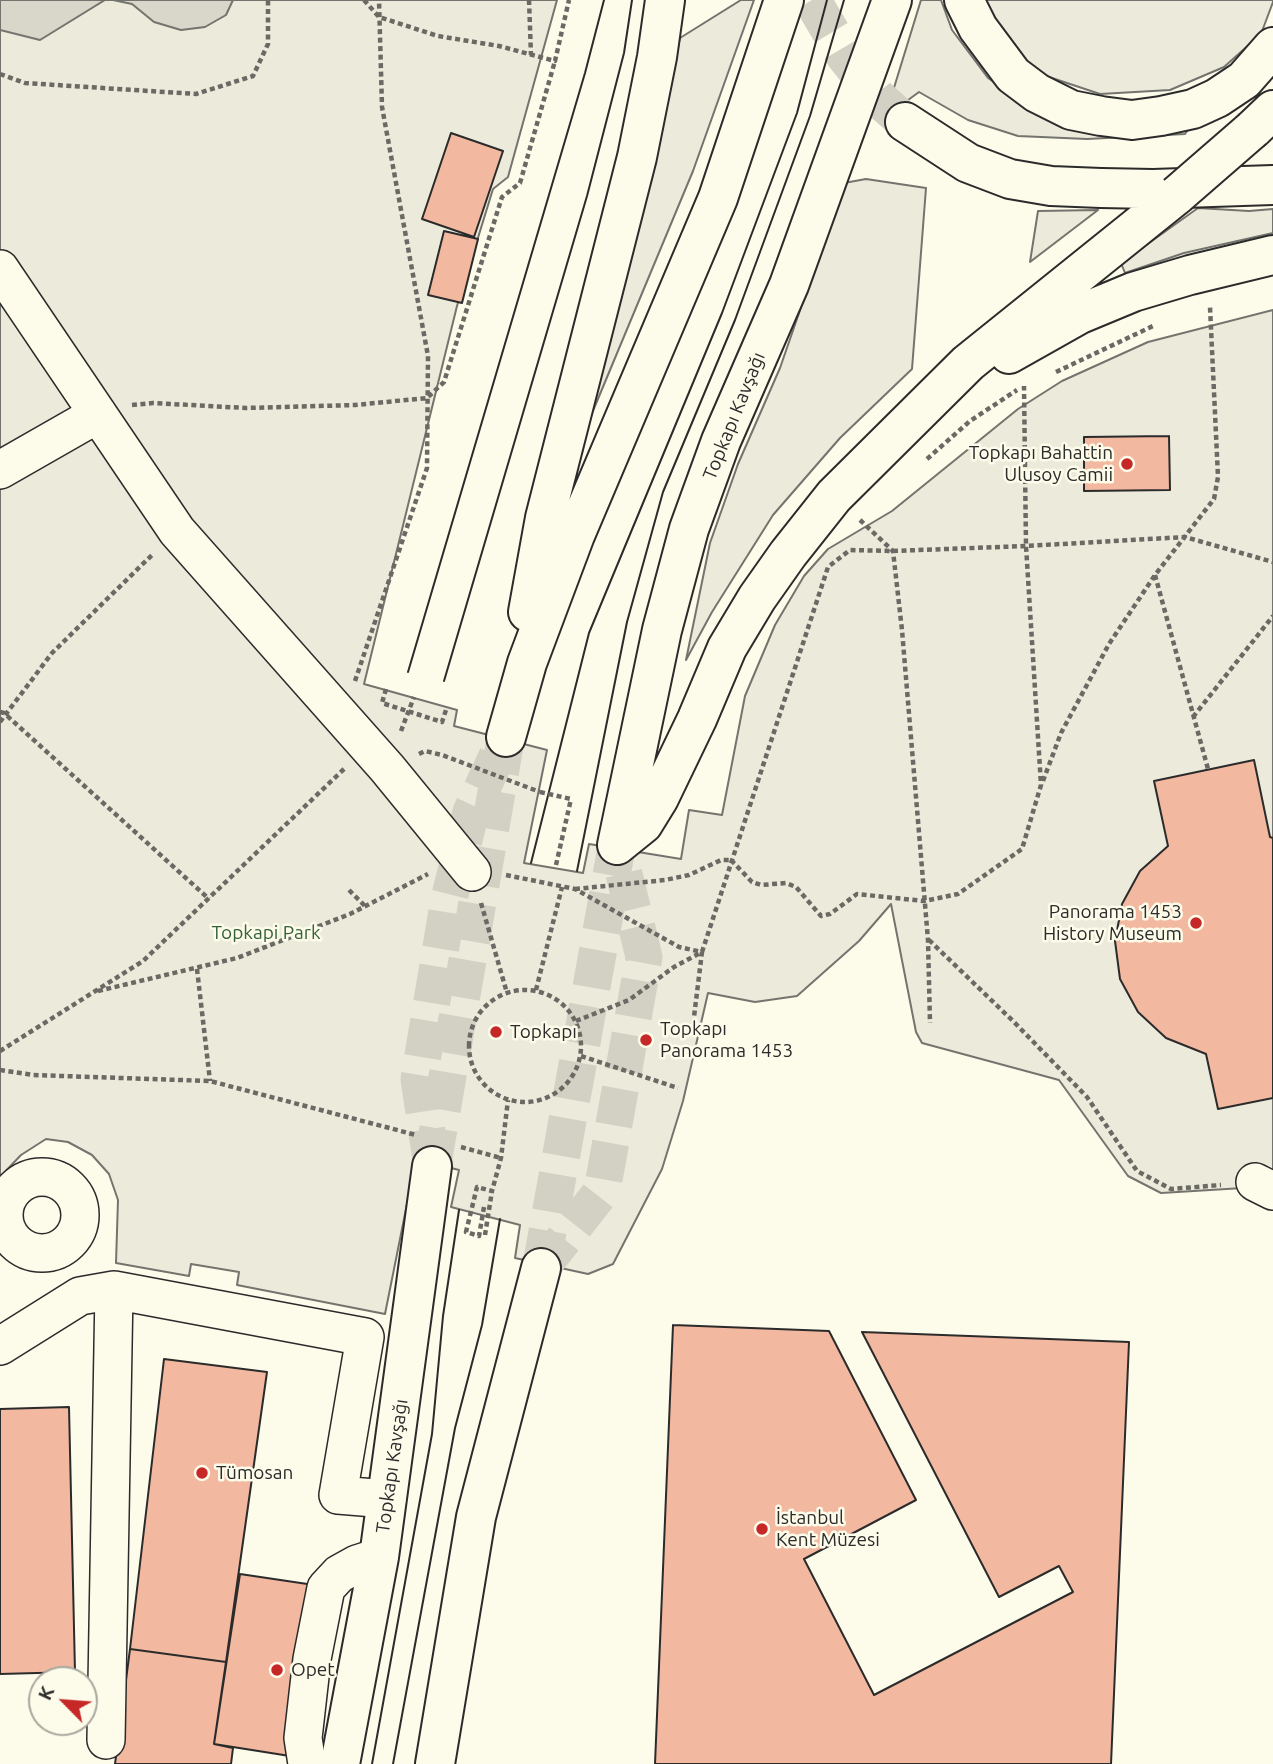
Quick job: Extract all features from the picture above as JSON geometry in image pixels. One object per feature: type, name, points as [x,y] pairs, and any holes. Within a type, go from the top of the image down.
[{"type":"main road","points":[[665,0],[657,57],[637,157],[540,540],[506,737],[527,663],[570,547],[718,198],[784,0]]},
{"type":"main road","name":"Topkapı Kavşağı","points":[[834,496],[757,598],[727,648],[659,798],[643,824],[617,845],[662,630],[689,530],[721,441],[798,261],[892,0]]},
{"type":"main road","points":[[964,0],[978,28],[1013,75],[1037,93],[1071,110],[1101,116],[1132,120],[1193,108],[1217,98],[1244,80],[1273,47]]},
{"type":"main road","points":[[834,496],[968,363],[1165,192],[1263,120]]},
{"type":"main road","points":[[905,122],[968,163],[1010,179],[1051,186],[1165,192],[1273,185]]},
{"type":"main road","points":[[1165,192],[1232,166],[1273,165]]},
{"type":"main road","points":[[940,393],[1080,314],[1133,292],[1203,271],[1273,255]]},
{"type":"main road","name":"Topkapı Kavşağı","points":[[340,1764],[379,1557],[434,1149]]},
{"type":"main road","points":[[435,1764],[476,1517],[541,1268]]},
{"type":"street","points":[[0,269],[177,531],[377,757],[472,872]]},
{"type":"street","points":[[0,470],[98,414]]},
{"type":"street","points":[[0,1346],[80,1296],[114,1290],[365,1337],[338,1495],[387,1499]]},
{"type":"street","points":[[106,1740],[114,1290]]},
{"type":"street","points":[[307,1764],[303,1738],[312,1659],[326,1588],[339,1574],[357,1564],[379,1557]]},
{"type":"path","points":[[0,74],[25,83],[196,94],[253,76],[268,44],[268,0]]},
{"type":"path","points":[[364,0],[379,17],[438,36],[499,46],[555,61]]},
{"type":"path","points":[[342,719],[427,468],[428,356],[382,107],[379,0]]},
{"type":"path","points":[[529,0],[531,55]]},
{"type":"path","points":[[98,414],[126,406],[153,403],[246,408],[355,405],[427,398],[444,382],[502,197],[520,183],[555,61],[569,0]]},
{"type":"path","points":[[98,991],[237,958],[350,914],[420,876],[443,870],[503,875],[575,889],[665,880],[689,875],[721,860],[731,860],[752,882],[761,885],[786,883],[796,887],[821,916],[830,914],[857,894],[924,901],[958,894],[1022,849],[1041,785],[1086,684],[1131,609],[1213,499],[1218,477],[1210,302],[1199,307]]},
{"type":"path","points":[[1049,374],[1155,325]]},
{"type":"path","points":[[922,463],[970,421],[1024,385],[1037,380]]},
{"type":"path","points":[[1024,385],[1026,546],[1041,785]]},
{"type":"path","points":[[834,496],[892,551],[903,644],[928,940],[930,1023]]},
{"type":"path","points":[[0,722],[2,713],[52,653],[177,531]]},
{"type":"path","points":[[692,1025],[702,952],[828,567],[850,550],[1026,546],[1185,537],[1273,562]]},
{"type":"path","points":[[1155,575],[1208,769]]},
{"type":"path","points":[[1193,718],[1273,616]]},
{"type":"path","points":[[386,689],[382,703],[442,722],[447,707]]},
{"type":"path","points":[[2,713],[209,899]]},
{"type":"path","points":[[0,1051],[143,961],[209,899],[377,757],[425,751],[540,792],[571,799],[556,865]]},
{"type":"path","points":[[472,872],[507,993]]},
{"type":"path","points":[[536,990],[562,887]]},
{"type":"path","points":[[575,889],[679,947],[702,952]]},
{"type":"path","points":[[349,890],[365,906]]},
{"type":"path","points":[[928,940],[1087,1097],[1137,1171],[1171,1189],[1264,1186]]},
{"type":"path","points":[[576,1021],[629,1000],[674,967],[702,952]]},
{"type":"path","points":[[197,969],[210,1081]]},
{"type":"path","points":[[521,989],[536,990],[552,996],[566,1007],[576,1021],[581,1038],[581,1056],[576,1071],[567,1084],[540,1101],[508,1100],[492,1092],[480,1080],[471,1064],[471,1030],[479,1014],[491,1001],[507,993],[521,989]]},
{"type":"path","points":[[581,1056],[678,1088]]},
{"type":"path","points":[[0,1070],[33,1075],[210,1081],[434,1149],[501,1158]]},
{"type":"path","points":[[485,1235],[501,1158],[508,1100]]},
{"type":"path","points":[[484,1207],[479,1236],[466,1232],[477,1186],[492,1191]]},
{"type":"green space","name":"Topkapi Park","points":[[0,0],[557,0],[508,177],[493,189],[457,306],[364,684],[457,710],[454,726],[547,750],[524,863],[583,873],[589,844],[681,859],[689,810],[722,815],[745,696],[775,625],[804,576],[828,549],[892,511],[1018,409],[1062,381],[1148,342],[1273,310],[1273,1204],[1243,1188],[1161,1193],[1128,1176],[1059,1080],[922,1043],[916,1032],[891,904],[859,941],[797,996],[755,1002],[708,993],[683,1101],[662,1169],[613,1264],[588,1274],[515,1258],[520,1225],[451,1207],[459,1170],[416,1159],[385,1314],[237,1285],[239,1272],[191,1264],[189,1276],[116,1263],[118,1200],[109,1174],[92,1155],[68,1142],[46,1139],[21,1155],[0,1177]]},
{"type":"green space","points":[[741,0],[754,0],[693,171],[575,454],[632,247],[680,38]]},
{"type":"green space","points":[[921,0],[941,0],[952,30],[988,78],[1035,110],[1194,121],[1185,134],[1087,139],[1018,136],[968,120],[919,92],[885,117]]},
{"type":"green space","points":[[971,0],[1273,2],[1261,34],[1224,67],[1170,90],[1100,94],[1031,71]]},
{"type":"green space","points":[[866,179],[926,188],[912,369],[840,438],[773,515],[712,612],[686,660],[710,543],[738,464],[780,368],[844,183]]},
{"type":"green space","points":[[1198,208],[1249,211],[1273,209],[1273,233],[1184,253],[1125,273],[1121,263]]},
{"type":"green space","points":[[1098,210],[1030,262],[1038,211]]},
{"type":"shaded area","points":[[0,0],[105,0],[40,40],[0,30]]},
{"type":"shaded area","points":[[113,0],[233,0],[226,15],[205,27],[181,30],[154,22],[132,4]]},
{"type":"building","points":[[451,133],[503,151],[474,237],[422,219]]},
{"type":"building","points":[[444,231],[478,239],[462,303],[428,295]]},
{"type":"building","name":"Topkapı Bahattin Ulusoy Camii","points":[[1169,436],[1170,490],[1084,491],[1084,437]]},
{"type":"building","name":"Panorama 1453 History Museum","points":[[1254,760],[1270,837],[1273,838],[1273,1098],[1218,1109],[1206,1054],[1166,1038],[1138,1012],[1120,979],[1115,941],[1122,904],[1140,871],[1168,846],[1154,781]]},
{"type":"building","name":"İstanbul Kent Müzesi","points":[[673,1325],[829,1331],[916,1500],[804,1559],[874,1695],[1073,1592],[1059,1566],[999,1597],[862,1332],[1129,1342],[1111,1764],[655,1764]]},
{"type":"building","name":"Tümosan","points":[[164,1359],[267,1372],[226,1662],[130,1649]]},
{"type":"building","points":[[69,1407],[75,1666],[28,1666],[28,1673],[0,1674],[0,1409]]},
{"type":"building","points":[[240,1574],[341,1589],[315,1760],[214,1744]]},
{"type":"building","points":[[130,1649],[226,1662],[214,1744],[233,1748],[231,1764],[115,1764]]},
{"type":"tunnel","points":[[812,0],[845,56],[878,98],[905,122]]},
{"type":"tunnel","points":[[432,1166],[419,1079],[449,899],[471,812],[506,737]]},
{"type":"tunnel","points":[[432,1166],[506,737]]},
{"type":"tunnel","points":[[541,1268],[602,1191],[644,957],[617,845]]},
{"type":"tunnel","points":[[541,1268],[617,845]]},
{"type":"tram line","points":[[408,672],[585,73],[604,0]]},
{"type":"tram line","points":[[444,681],[587,196],[624,53],[632,0]]},
{"type":"tram line","points":[[531,863],[589,633],[722,313],[797,113],[827,0]]},
{"type":"tram line","points":[[577,871],[627,622],[663,492],[735,320],[810,116],[844,0]]},
{"type":"tram line","points":[[372,1764],[432,1434],[443,1316],[459,1210]]},
{"type":"tram line","points":[[393,1764],[455,1428],[482,1325],[500,1219]]},
{"type":"place","name":"Topkapı Bahattin Ulusoy Camii","points":[[1127,464]]},
{"type":"place","name":"Panorama 1453 History Museum","points":[[1196,923]]},
{"type":"place","name":"Topkapı","points":[[496,1032]]},
{"type":"place","name":"Topkapı Panorama 1453","points":[[646,1040]]},
{"type":"place","name":"Tümosan","points":[[202,1473]]},
{"type":"place","name":"İstanbul Kent Müzesi","points":[[762,1529]]},
{"type":"place","name":"Opet","points":[[277,1670]]}]
